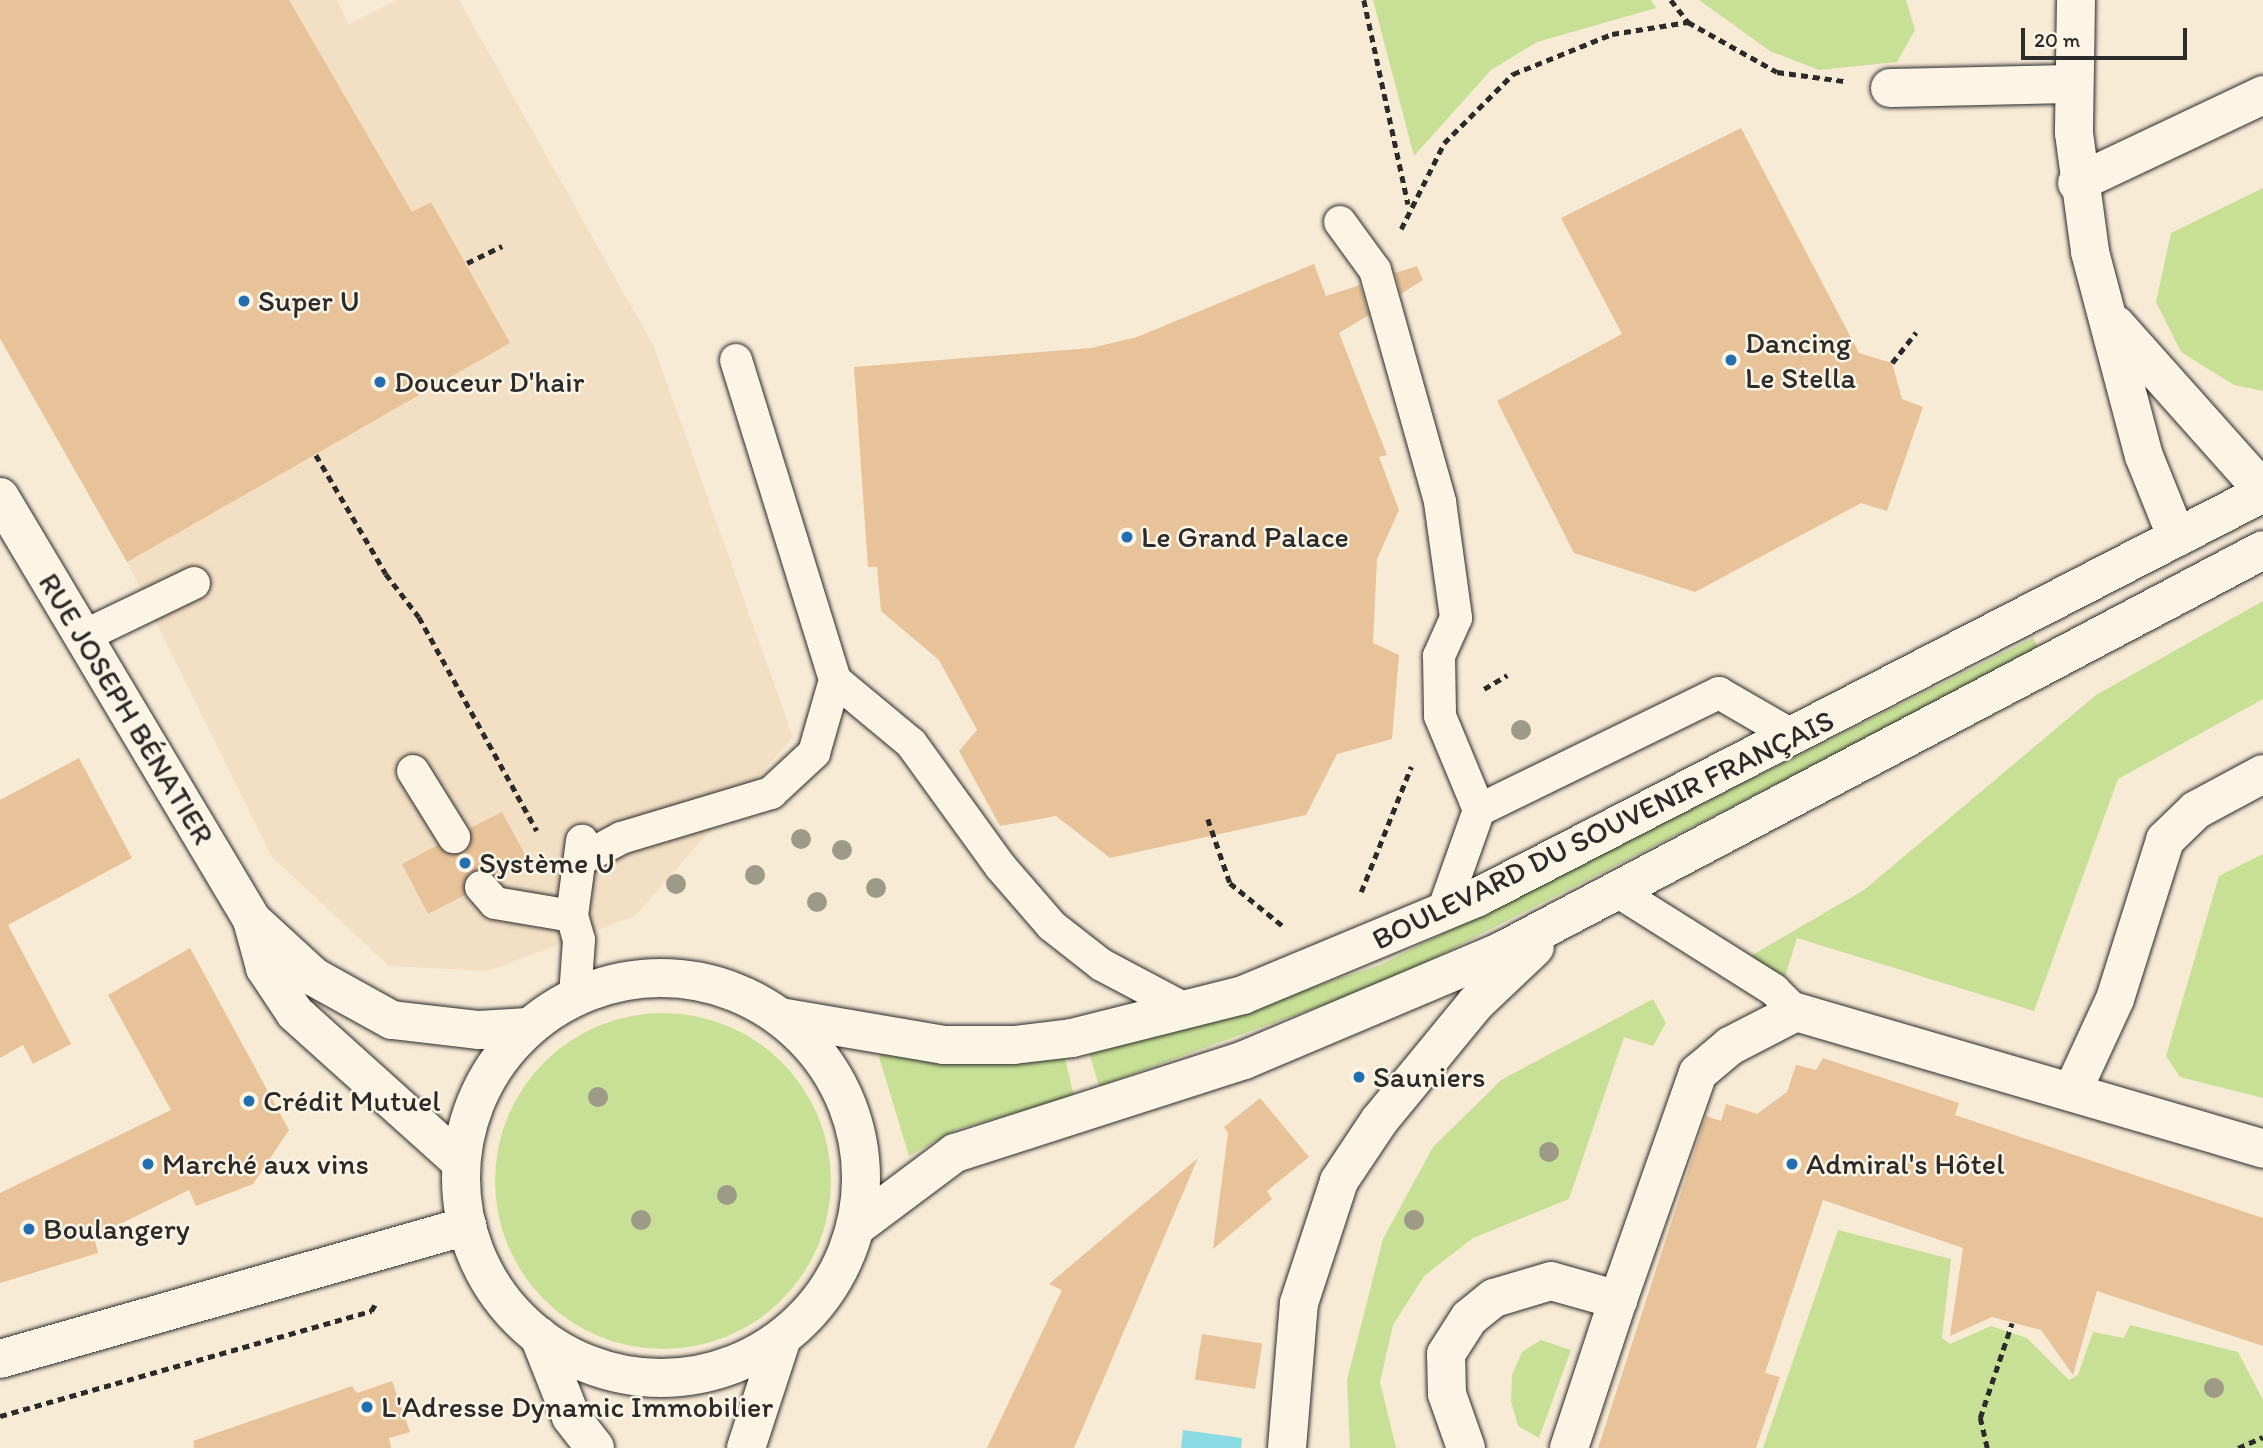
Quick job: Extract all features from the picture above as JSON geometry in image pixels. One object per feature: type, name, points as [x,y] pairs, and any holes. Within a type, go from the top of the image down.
[{"type":"main road","points":[[2076,0],[2072,84],[2077,183],[2144,456],[2177,538]]},
{"type":"main road","points":[[1890,88],[2072,84]]},
{"type":"main road","points":[[2077,183],[2263,96]]},
{"type":"main road","points":[[2111,320],[2263,492]]},
{"type":"main road","name":"BOULEVARD DU SOUVENIR FRANÇAIS","points":[[780,1017],[976,1046],[1072,1038],[1189,1011],[1442,914],[1795,737],[2263,492]]},
{"type":"main road","name":"RUE JOSEPH BÉNATIER","points":[[0,498],[252,920],[265,968],[295,1013],[458,1160]]},
{"type":"main road","name":"BOULEVARD DU SOUVENIR FRANÇAIS","points":[[856,1227],[955,1153],[1244,1060],[1432,984],[1617,891],[2263,550]]},
{"type":"main road","points":[[2072,1092],[2115,999],[2165,840],[2196,810],[2263,774]]},
{"type":"main road","points":[[1287,1448],[1299,1303],[1339,1181],[1379,1121],[1476,1003],[1570,915]]},
{"type":"main road","name":"RUE JOSEPH BÉNATIER","points":[[252,920],[314,977],[392,1020],[479,1030],[528,1027]]},
{"type":"main road","points":[[746,1448],[780,1344],[837,1274],[856,1227],[862,1177],[854,1125],[835,1077],[780,1017],[705,982],[643,978],[575,996],[528,1027],[493,1067],[458,1160],[467,1226],[507,1305],[539,1336],[581,1361],[616,1371],[677,1376],[725,1367],[780,1344]]},
{"type":"main road","points":[[1569,1448],[1698,1073],[1730,1046],[1796,1012],[2263,1149]]},
{"type":"main road","points":[[0,1359],[467,1226]]},
{"type":"main road","points":[[1466,1448],[1447,1394],[1446,1354],[1469,1318],[1494,1298],[1551,1281],[1618,1300]]},
{"type":"main road","points":[[539,1336],[563,1400],[595,1448]]},
{"type":"lane","points":[[1340,222],[1375,270],[1440,502],[1456,618],[1439,656],[1440,716],[1479,810],[1442,914]]},
{"type":"lane","points":[[736,360],[835,680],[911,743],[1000,866],[1052,926],[1102,965],[1189,1011]]},
{"type":"lane","points":[[84,636],[194,583]]},
{"type":"lane","points":[[575,996],[579,940],[572,916],[581,850],[771,793],[814,753],[835,680]]},
{"type":"lane","points":[[1479,810],[1719,693],[1795,737]]},
{"type":"lane","points":[[413,771],[454,837]]},
{"type":"lane","points":[[481,887],[495,903],[572,916]]},
{"type":"lane","points":[[1617,891],[1774,990],[1796,1012]]},
{"type":"path","points":[[1364,0],[1408,206]]},
{"type":"path","points":[[1671,0],[1688,22],[1777,72],[1890,88]]},
{"type":"path","points":[[1375,270],[1394,251],[1408,206],[1444,143],[1513,74],[1612,34],[1688,22]]},
{"type":"path","points":[[467,263],[502,246]]},
{"type":"path","points":[[1892,363],[1916,332]]},
{"type":"path","points":[[316,455],[386,574],[419,617],[539,835]]},
{"type":"path","points":[[1208,819],[1230,883],[1293,933]]},
{"type":"path","points":[[1987,1448],[1980,1418],[2012,1323]]},
{"type":"path","points":[[2238,1448],[2263,1437]]},
{"type":"path","points":[[2255,1440],[2259,1448]]},
{"type":"shaded area","points":[[0,0],[337,0],[349,24],[397,0],[459,0],[654,347],[793,737],[635,916],[488,971],[389,966],[271,856],[127,562],[0,340]]},
{"type":"green space","points":[[1373,0],[1651,0],[1656,8],[1537,42],[1491,70],[1414,156]]},
{"type":"green space","points":[[1699,0],[1906,0],[1915,30],[1897,62],[1819,70],[1770,51]]},
{"type":"green space","points":[[2263,188],[2263,391],[2234,385],[2181,352],[2156,302],[2171,233]]},
{"type":"green space","points":[[2263,601],[2263,699],[2118,779],[2034,1011],[1797,938],[1785,977],[1749,957],[1864,890],[2096,695]]},
{"type":"green space","points":[[2033,638],[2039,650],[1387,982],[1099,1086],[1088,1049],[1239,1011],[1380,965]]},
{"type":"green space","points":[[2263,854],[2263,1098],[2180,1077],[2166,1056],[2219,876]]},
{"type":"green space","points":[[1653,999],[1666,1023],[1653,1046],[1624,1037],[1569,1199],[1473,1238],[1424,1276],[1393,1325],[1380,1382],[1396,1448],[1350,1448],[1347,1380],[1383,1239],[1433,1147],[1501,1080]]},
{"type":"green space","points":[[663,1013],[696,1016],[727,1026],[756,1041],[782,1062],[803,1088],[818,1117],[828,1148],[831,1181],[828,1214],[818,1245],[803,1274],[782,1300],[756,1321],[727,1336],[696,1346],[663,1349],[630,1346],[599,1336],[570,1321],[544,1300],[523,1274],[508,1245],[498,1214],[495,1181],[498,1148],[508,1117],[523,1088],[544,1062],[570,1041],[599,1026],[630,1016]]},
{"type":"green space","points":[[883,1049],[1064,1054],[1074,1096],[958,1129],[909,1156],[879,1057]]},
{"type":"green space","points":[[1838,1230],[1951,1259],[1942,1338],[1950,1344],[1991,1326],[2027,1338],[2069,1380],[2078,1375],[2093,1332],[2124,1338],[2130,1325],[2238,1352],[2263,1400],[2263,1448],[1763,1448]]},
{"type":"green space","points":[[1541,1340],[1571,1350],[1539,1438],[1518,1426],[1511,1401],[1512,1375],[1522,1352]]},
{"type":"water","points":[[1183,1430],[1242,1438],[1241,1448],[1181,1448]]},
{"type":"building","name":"Super U","points":[[0,0],[289,0],[412,212],[431,202],[510,343],[127,562],[0,338]]},
{"type":"building","name":"Dancing Le Stella","points":[[1741,128],[1859,353],[1892,363],[1902,399],[1923,407],[1887,511],[1861,503],[1695,592],[1574,553],[1497,401],[1622,334],[1561,218]]},
{"type":"building","name":"Le Grand Palace","points":[[1314,264],[1326,296],[1360,285],[1369,315],[1339,333],[1387,455],[1379,457],[1399,510],[1377,559],[1373,643],[1399,655],[1392,739],[1337,754],[1306,815],[1110,858],[1056,816],[1000,826],[959,751],[977,730],[939,660],[881,611],[877,567],[868,567],[854,367],[1091,348],[1137,337]]},
{"type":"building","points":[[1417,266],[1423,280],[1401,294],[1395,273]]},
{"type":"building","points":[[79,758],[132,858],[8,925],[71,1044],[33,1064],[23,1045],[0,1058],[0,800]]},
{"type":"building","name":"Système U","points":[[502,812],[529,862],[498,878],[486,869],[469,873],[465,895],[428,914],[402,864],[438,845],[446,853],[463,853],[470,845],[470,828]]},
{"type":"building","points":[[190,948],[289,1130],[253,1184],[196,1206],[189,1190],[94,1237],[98,1253],[0,1283],[0,1193],[171,1110],[108,995]]},
{"type":"building","points":[[1823,1058],[1959,1103],[1955,1115],[2263,1218],[2263,1346],[2097,1291],[2073,1375],[2041,1330],[1992,1317],[1950,1336],[1963,1248],[1823,1200],[1765,1373],[1780,1377],[1756,1448],[1598,1448],[1706,1116],[1721,1121],[1726,1104],[1757,1114],[1787,1092],[1796,1065],[1816,1070]]},
{"type":"building","points":[[1260,1098],[1309,1157],[1267,1191],[1272,1199],[1213,1249],[1228,1133],[1224,1127]]},
{"type":"building","points":[[1198,1158],[1074,1448],[987,1448],[1062,1290],[1049,1284]]},
{"type":"building","points":[[1202,1334],[1262,1344],[1255,1389],[1195,1379]]},
{"type":"building","points":[[392,1381],[410,1432],[389,1438],[391,1448],[194,1448],[193,1441],[352,1386],[357,1393]]},
{"type":"place","name":"Super U","points":[[244,301]]},
{"type":"place","name":"Dancing Le Stella","points":[[1731,360]]},
{"type":"place","name":"Douceur D'hair","points":[[380,382]]},
{"type":"place","name":"Le Grand Palace","points":[[1127,537]]},
{"type":"place","name":"Système U","points":[[465,863]]},
{"type":"place","name":"Sauniers","points":[[1359,1077]]},
{"type":"place","name":"Crédit Mutuel","points":[[249,1101]]},
{"type":"place","name":"Marché aux vins","points":[[148,1164]]},
{"type":"place","name":"Admiral's Hôtel","points":[[1792,1164]]},
{"type":"place","name":"Boulangery","points":[[29,1229]]},
{"type":"place","name":"L'Adresse Dynamic Immobilier","points":[[367,1407]]}]
